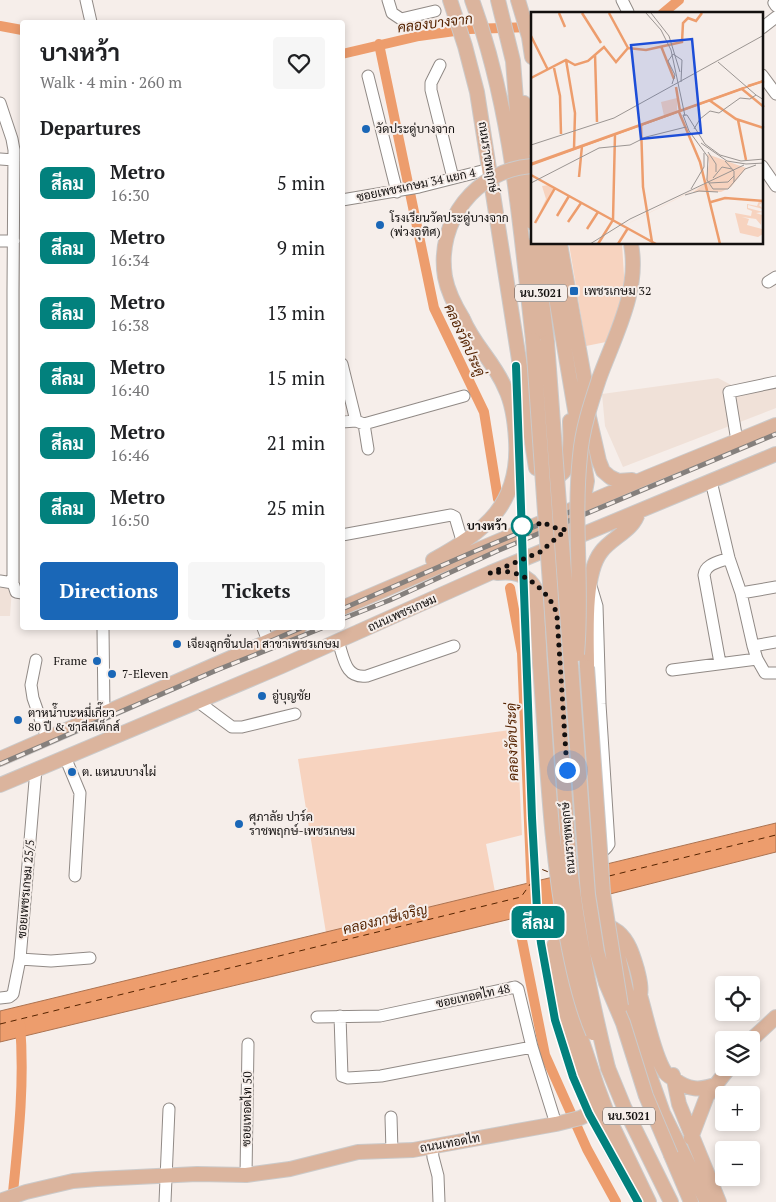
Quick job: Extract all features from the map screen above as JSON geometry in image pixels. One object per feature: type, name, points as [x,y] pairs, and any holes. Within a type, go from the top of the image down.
[{"type":"main road","name":"ถนนราชพฤกษ์","points":[[450,0],[477,92],[521,364],[543,522]]},
{"type":"main road","points":[[518,1],[531,50]]},
{"type":"main road","points":[[499,2],[526,113],[531,142]]},
{"type":"main road","name":"ถนนราชพฤกษ์","points":[[473,4],[486,43],[503,110],[521,227],[533,340],[574,910],[594,1012],[608,1068],[651,1163],[671,1202]]},
{"type":"main road","points":[[513,62],[518,125],[531,215]]},
{"type":"main road","points":[[356,602],[463,544],[496,514],[508,495],[514,480],[517,454],[516,429],[512,406],[505,387],[450,297],[445,280],[444,248],[449,227],[459,209],[470,196],[486,181],[499,174],[520,166],[531,166]]},
{"type":"main road","name":"ถนนราชพฤกษ์","points":[[535,245],[547,342],[588,895],[597,952],[606,983],[623,1023],[646,1096],[691,1202]]},
{"type":"main road","points":[[540,552],[566,530],[576,518],[582,505],[587,481],[549,245]]},
{"type":"main road","name":"นบ.3021","points":[[560,245],[584,377],[587,408],[595,446],[603,471],[618,481],[648,477]]},
{"type":"main road","points":[[573,687],[580,600],[578,492],[580,454],[599,380],[630,292],[633,270],[631,245]]},
{"type":"main road","points":[[534,455],[544,473],[552,476],[560,474],[568,462],[571,454],[570,376]]},
{"type":"main road","points":[[345,607],[776,424]]},
{"type":"main road","name":"ถนนเพชรเกษม","points":[[0,784],[338,641],[490,573],[776,454]]},
{"type":"main road","points":[[543,522],[552,527],[566,530],[590,528],[638,512]]},
{"type":"main road","points":[[623,1023],[603,893],[587,667],[589,598],[593,569],[600,552],[633,523],[638,512]]},
{"type":"main road","points":[[490,573],[511,572],[526,577],[533,583],[536,590],[554,853],[562,912],[585,1016],[608,1068]]},
{"type":"main road","points":[[0,759],[104,713],[265,634],[287,630]]},
{"type":"main road","points":[[25,748],[36,769]]},
{"type":"main road","points":[[645,1202],[637,1194],[609,1146],[593,1112],[572,1055],[553,988],[551,954],[556,942],[565,932],[584,924],[602,926],[617,931],[626,941],[631,952],[641,988],[640,995],[658,1060],[666,1074],[679,1084],[691,1089],[701,1089],[717,1084]]},
{"type":"main road","points":[[649,1202],[610,1121],[570,1005],[561,959],[569,948],[583,941],[606,942],[617,951],[633,1020],[663,1113],[707,1202]]},
{"type":"main road","points":[[760,1032],[776,1017]]},
{"type":"main road","points":[[691,1138],[707,1096],[723,1076]]},
{"type":"main road","points":[[674,1079],[679,1104],[691,1138],[719,1202]]},
{"type":"main road","name":"ถนนเทอดไท","points":[[0,1201],[26,1192],[73,1181],[165,1175],[246,1175],[290,1169],[358,1152],[432,1147],[560,1123],[580,1118],[593,1112]]},
{"type":"street","points":[[86,0],[91,20]]},
{"type":"street","points":[[622,0],[628,12]]},
{"type":"street","points":[[392,1],[392,13],[400,19],[435,11]]},
{"type":"street","points":[[764,26],[776,17]]},
{"type":"street","points":[[440,65],[431,90],[453,178]]},
{"type":"street","points":[[368,76],[399,191]]},
{"type":"street","points":[[764,78],[776,94]]},
{"type":"street","points":[[0,103],[12,139],[14,160],[13,582],[16,592],[20,593]]},
{"type":"street","points":[[0,159],[14,160]]},
{"type":"street","name":"ซอยเพชรเกษม 34 แยก 4","points":[[345,200],[419,187],[490,169]]},
{"type":"street","points":[[764,169],[776,186]]},
{"type":"street","points":[[0,241],[14,241]]},
{"type":"street","points":[[615,348],[628,292],[626,245]]},
{"type":"street","points":[[345,374],[368,449]]},
{"type":"street","points":[[737,441],[728,389],[776,382]]},
{"type":"street","points":[[345,422],[360,422],[464,396]]},
{"type":"street","points":[[711,481],[729,558],[741,593],[757,659],[765,673],[776,673]]},
{"type":"street","points":[[345,534],[451,515],[455,517],[463,544]]},
{"type":"street","points":[[720,664],[704,570],[729,558]]},
{"type":"street","points":[[589,598],[587,589],[577,579],[563,578],[558,581],[551,591],[557,616],[572,847],[576,853],[587,856],[602,852],[609,844],[600,704],[597,606],[590,582]]},
{"type":"street","points":[[0,581],[13,582]]},
{"type":"street","points":[[533,583],[555,605]]},
{"type":"street","points":[[741,593],[776,587]]},
{"type":"street","points":[[102,632],[104,713]]},
{"type":"street","points":[[338,641],[348,670],[354,676],[359,677],[367,676],[454,646]]},
{"type":"street","points":[[753,646],[776,642]]},
{"type":"street","points":[[672,670],[757,659]]},
{"type":"street","points":[[36,660],[31,685],[32,698],[47,738]]},
{"type":"street","points":[[197,701],[232,727],[242,727],[295,714]]},
{"type":"street","points":[[65,757],[80,793],[75,876]]},
{"type":"street","name":"ซอยเพชรเกษม 25/5","points":[[0,998],[9,997],[13,994],[20,959],[36,769]]},
{"type":"street","points":[[20,959],[51,961],[90,958]]},
{"type":"street","name":"ซอยเทอดไท 48","points":[[317,1016],[380,1016],[515,987],[518,989],[532,1047],[560,1123]]},
{"type":"street","points":[[340,1016],[340,1067],[342,1076],[348,1078],[381,1076],[532,1047]]},
{"type":"street","name":"ซอยเทอดไท 50","points":[[246,1175],[248,1044]]},
{"type":"street","points":[[165,1202],[169,1108]]},
{"type":"street","points":[[391,1117],[392,1151]]},
{"type":"street","points":[[432,1147],[432,1158],[438,1176],[438,1202]]},
{"type":"shaded area","points":[[569,245],[622,245],[625,291],[615,323],[606,342],[586,346]]},
{"type":"shaded area","points":[[776,377],[776,408],[623,467],[605,426],[602,394],[718,378],[733,386]]},
{"type":"shaded area","points":[[0,588],[12,588],[10,616],[0,616]]},
{"type":"shaded area","points":[[517,729],[522,835],[486,844],[495,892],[326,933],[298,759]]},
{"type":"water","name":"คลองภาษีเจริญ","points":[[776,823],[776,852],[523,916],[0,1042],[0,1011]]},
{"type":"waterway","name":"คลองบางจาก","points":[[664,12],[679,0]]},
{"type":"waterway","name":"คลองบางจาก","points":[[0,26],[20,30]]},
{"type":"waterway","name":"คลองบางจาก","points":[[345,53],[419,36],[469,29],[531,27]]},
{"type":"waterway","name":"คลองวัดประดู่","points":[[379,44],[434,308],[484,412],[498,499]]},
{"type":"waterway","name":"คลองวัดประดู่","points":[[510,588],[522,653],[532,895]]},
{"type":"waterway","points":[[515,905],[545,1055],[587,1149],[616,1202]]},
{"type":"waterway","points":[[12,1202],[22,1069],[20,1024]]},
{"type":"ferry route","points":[[609,876],[776,835]]},
{"type":"ferry route","points":[[0,1024],[521,897],[541,869],[551,873]]},
{"type":"railway","points":[[516,366],[532,818],[537,910],[541,943],[555,1020],[573,1077],[589,1114],[638,1202]]},
{"type":"railway","points":[[345,618],[390,600],[497,551],[776,434]]},
{"type":"railway","points":[[345,608],[577,509]]},
{"type":"railway","points":[[271,641],[296,630]]},
{"type":"railway","points":[[0,764],[217,670],[317,630]]},
{"type":"metro line","name":"สีลม","points":[[516,366],[532,818],[536,862],[537,910],[541,943],[555,1020],[573,1077],[589,1114],[638,1202]]},
{"type":"place","name":"วัดประดู่บางจาก","points":[[366,129]]},
{"type":"place","name":"โรงเรียนวัดประดู่บางจาก (พ่วงอุทิศ)","points":[[380,225]]},
{"type":"place","name":"เพชรเกษม 32","points":[[574,291]]},
{"type":"place","name":"บางหว้า","points":[[522,526]]},
{"type":"place","name":"เจียงลูกชิ้นปลา สาขาเพชรเกษม","points":[[177,644]]},
{"type":"place","name":"Frame","points":[[97,661]]},
{"type":"place","name":"7-Eleven","points":[[112,674]]},
{"type":"place","name":"อู่บุญชัย","points":[[262,696]]},
{"type":"place","name":"ตาหน๊ำบะหมี่เกี๊ยว 80 ปี & ชาลีสเต็กส์","points":[[18,720]]},
{"type":"place","name":"ต. แหนบบางไผ่","points":[[72,772]]},
{"type":"place","name":"ศุภาลัย ปาร์ค ราชพฤกษ์-เพชรเกษม","points":[[239,824]]},
{"type":"route","points":[[522,526],[520,532],[543,522],[552,527],[566,530],[540,552],[490,573],[511,572],[526,577],[544,592],[555,605],[567,770]]}]
